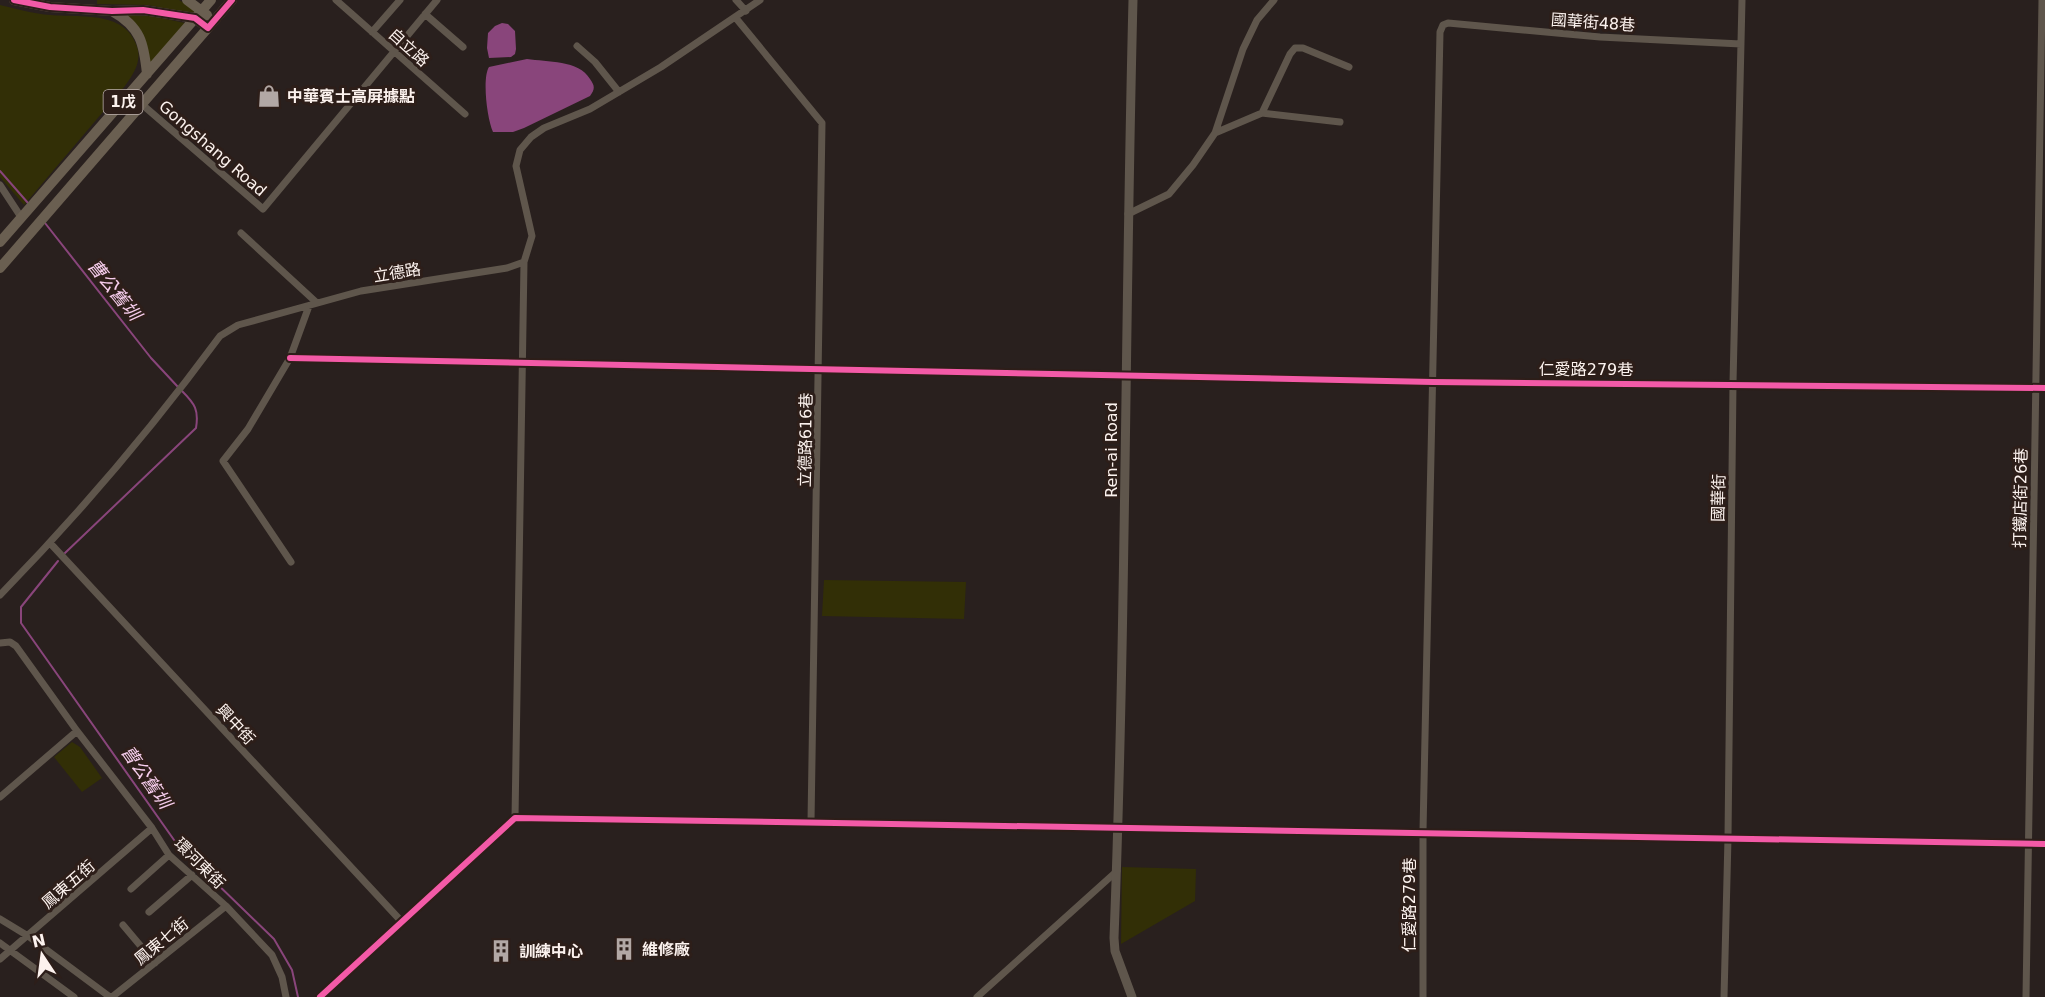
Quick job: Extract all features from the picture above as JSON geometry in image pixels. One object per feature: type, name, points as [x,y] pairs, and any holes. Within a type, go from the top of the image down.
[{"type":"main road","points":[[14,0],[50,7],[198,14]]},
{"type":"main road","points":[[187,0],[198,14],[211,24]]},
{"type":"main road","name":"1戊","points":[[0,242],[211,0]]},
{"type":"main road","name":"1戊","points":[[0,268],[232,0]]},
{"type":"main road","points":[[112,11],[126,19],[138,34],[144,49],[147,74]]},
{"type":"street","name":"自立路","points":[[336,0],[465,114]]},
{"type":"street","points":[[372,32],[400,0]]},
{"type":"street","name":"Gongshang Road","points":[[130,94],[263,209],[436,0]]},
{"type":"street","points":[[736,0],[746,11]]},
{"type":"street","points":[[515,818],[524,262],[532,237],[531,224],[516,166],[520,150],[531,137],[544,128],[590,109],[619,92],[661,67],[760,0]]},
{"type":"street","name":"Ren-ai Road","points":[[1132,997],[1115,951],[1126,487],[1128,214],[1133,0]]},
{"type":"street","points":[[1128,214],[1169,194],[1215,133],[1243,49],[1257,20],[1274,0]]},
{"type":"street","name":"國華街","points":[[1724,997],[1733,383],[1742,0]]},
{"type":"street","name":"打鐵店街26巷","points":[[2026,997],[2042,0]]},
{"type":"street","points":[[425,14],[463,47]]},
{"type":"street","name":"立德路616巷","points":[[735,17],[822,123],[811,822]]},
{"type":"street","name":"國華街48巷","points":[[1443,25],[1448,23],[1600,37],[1741,44]]},
{"type":"street","name":"仁愛路279巷","points":[[1423,997],[1423,831],[1440,32],[1443,25]]},
{"type":"street","points":[[577,46],[595,62],[619,92]]},
{"type":"street","points":[[1262,113],[1294,48],[1303,48],[1349,67]]},
{"type":"street","points":[[1215,133],[1262,113],[1340,122]]},
{"type":"street","points":[[0,185],[22,216]]},
{"type":"street","points":[[241,233],[317,303]]},
{"type":"street","name":"立德路","points":[[0,596],[50,543],[178,393],[220,336],[227,330],[361,291],[507,268],[524,262]]},
{"type":"street","points":[[291,561],[223,461],[249,429],[290,358],[309,306]]},
{"type":"street","name":"仁愛路279巷","points":[[290,358],[1433,382],[1733,383],[2045,388]]},
{"type":"street","name":"興中街","points":[[50,543],[402,922]]},
{"type":"street","name":"環河東街","points":[[0,643],[10,642],[16,646],[170,855],[226,906],[272,955],[282,977],[286,997]]},
{"type":"street","points":[[0,797],[77,731]]},
{"type":"street","points":[[320,997],[515,818],[1423,831],[2045,844]]},
{"type":"street","name":"鳳東五街","points":[[0,959],[152,828]]},
{"type":"street","points":[[131,889],[170,855]]},
{"type":"street","points":[[977,997],[1116,872]]},
{"type":"street","points":[[149,912],[192,875]]},
{"type":"street","name":"鳳東七街","points":[[111,997],[226,906]]},
{"type":"street","points":[[0,919],[28,936],[111,997]]},
{"type":"street","points":[[123,925],[155,963]]},
{"type":"street","points":[[0,943],[74,997]]},
{"type":"shaded area","points":[[97,0],[179,0],[196,10],[192,14],[148,5],[97,4]]},
{"type":"shaded area","points":[[0,5],[41,14],[95,17],[108,20],[120,25],[129,33],[138,50],[137,66],[125,86],[24,205],[0,177]]},
{"type":"shaded area","points":[[127,15],[151,16],[185,23],[150,65],[146,44]]},
{"type":"shaded area","points":[[502,23],[508,24],[515,31],[515,54],[511,57],[489,58],[488,33]]},
{"type":"shaded area","points":[[527,59],[562,63],[578,68],[592,81],[593,91],[590,96],[524,128],[513,132],[493,132],[486,99],[489,67]]},
{"type":"shaded area","points":[[824,580],[966,582],[964,619],[822,616]]},
{"type":"shaded area","points":[[72,742],[80,747],[102,778],[82,792],[54,757]]},
{"type":"shaded area","points":[[1122,867],[1196,869],[1195,901],[1121,944]]},
{"type":"waterway","name":"曹公舊圳","points":[[0,171],[28,203]]},
{"type":"waterway","name":"曹公舊圳","points":[[45,223],[151,358],[178,387]]},
{"type":"waterway","name":"曹公舊圳","points":[[65,553],[196,428],[195,408],[182,391]]},
{"type":"waterway","name":"曹公舊圳","points":[[58,561],[21,607],[21,623],[179,847],[274,939],[292,970],[298,997]]},
{"type":"cycle path","points":[[14,0],[50,7],[112,11],[143,10],[195,18],[208,28],[232,0]]},
{"type":"cycle path","points":[[290,358],[1433,382],[2045,388]]},
{"type":"cycle path","points":[[320,997],[515,818],[2045,844]]},
{"type":"place","name":"中華賓士高屏據點","points":[[269,96]]},
{"type":"place","name":"維修廠","points":[[624,949]]},
{"type":"place","name":"訓練中心","points":[[501,951]]}]
